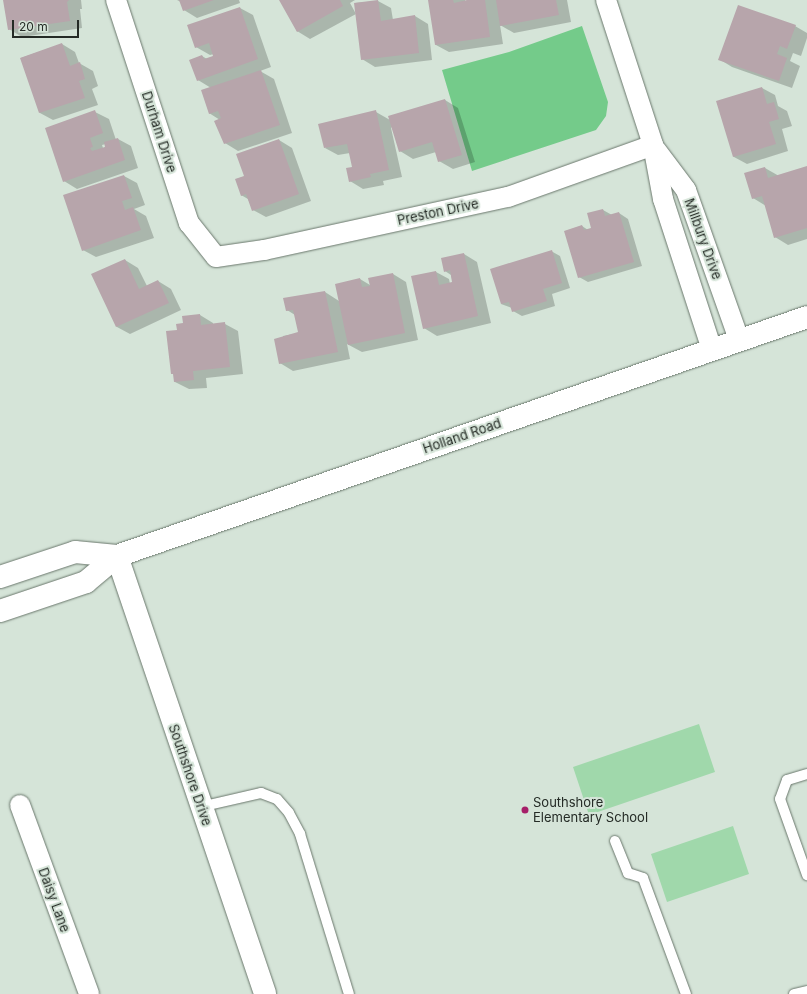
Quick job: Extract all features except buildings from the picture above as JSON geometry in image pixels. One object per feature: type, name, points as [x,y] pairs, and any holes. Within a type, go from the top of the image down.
[{"type":"main road","name":"Holland Road","points":[[0,611],[86,582],[117,556],[807,317]]},
{"type":"main road","name":"Holland Road","points":[[0,577],[75,552],[117,556]]},
{"type":"main road","name":"Southshore Drive","points":[[117,556],[200,807],[265,994]]},
{"type":"street","name":"Durham Drive","points":[[116,0],[189,223],[216,257]]},
{"type":"street","name":"Millbury Drive","points":[[606,0],[653,145],[663,199],[712,350]]},
{"type":"street","name":"Preston Drive","points":[[216,257],[264,250],[508,197],[653,145]]},
{"type":"street","name":"Millbury Drive","points":[[653,145],[686,190],[739,340]]},
{"type":"street","name":"Daisy Lane","points":[[20,805],[89,994]]},
{"type":"lane","points":[[807,774],[787,780],[780,799],[807,875]]},
{"type":"lane","points":[[200,807],[260,793],[277,799],[289,813],[300,834],[349,994]]},
{"type":"lane","points":[[616,841],[628,873],[643,878],[686,994]]},
{"type":"lane","points":[[794,994],[807,990]]},
{"type":"shaded area","points":[[582,26],[608,102],[606,116],[596,130],[472,171],[442,70],[509,52]]},
{"type":"shaded area","points":[[699,724],[715,772],[589,815],[573,767]]},
{"type":"shaded area","points":[[733,826],[749,874],[667,902],[651,854]]},
{"type":"place","name":"Southshore Elementary School","points":[[525,810]]}]
